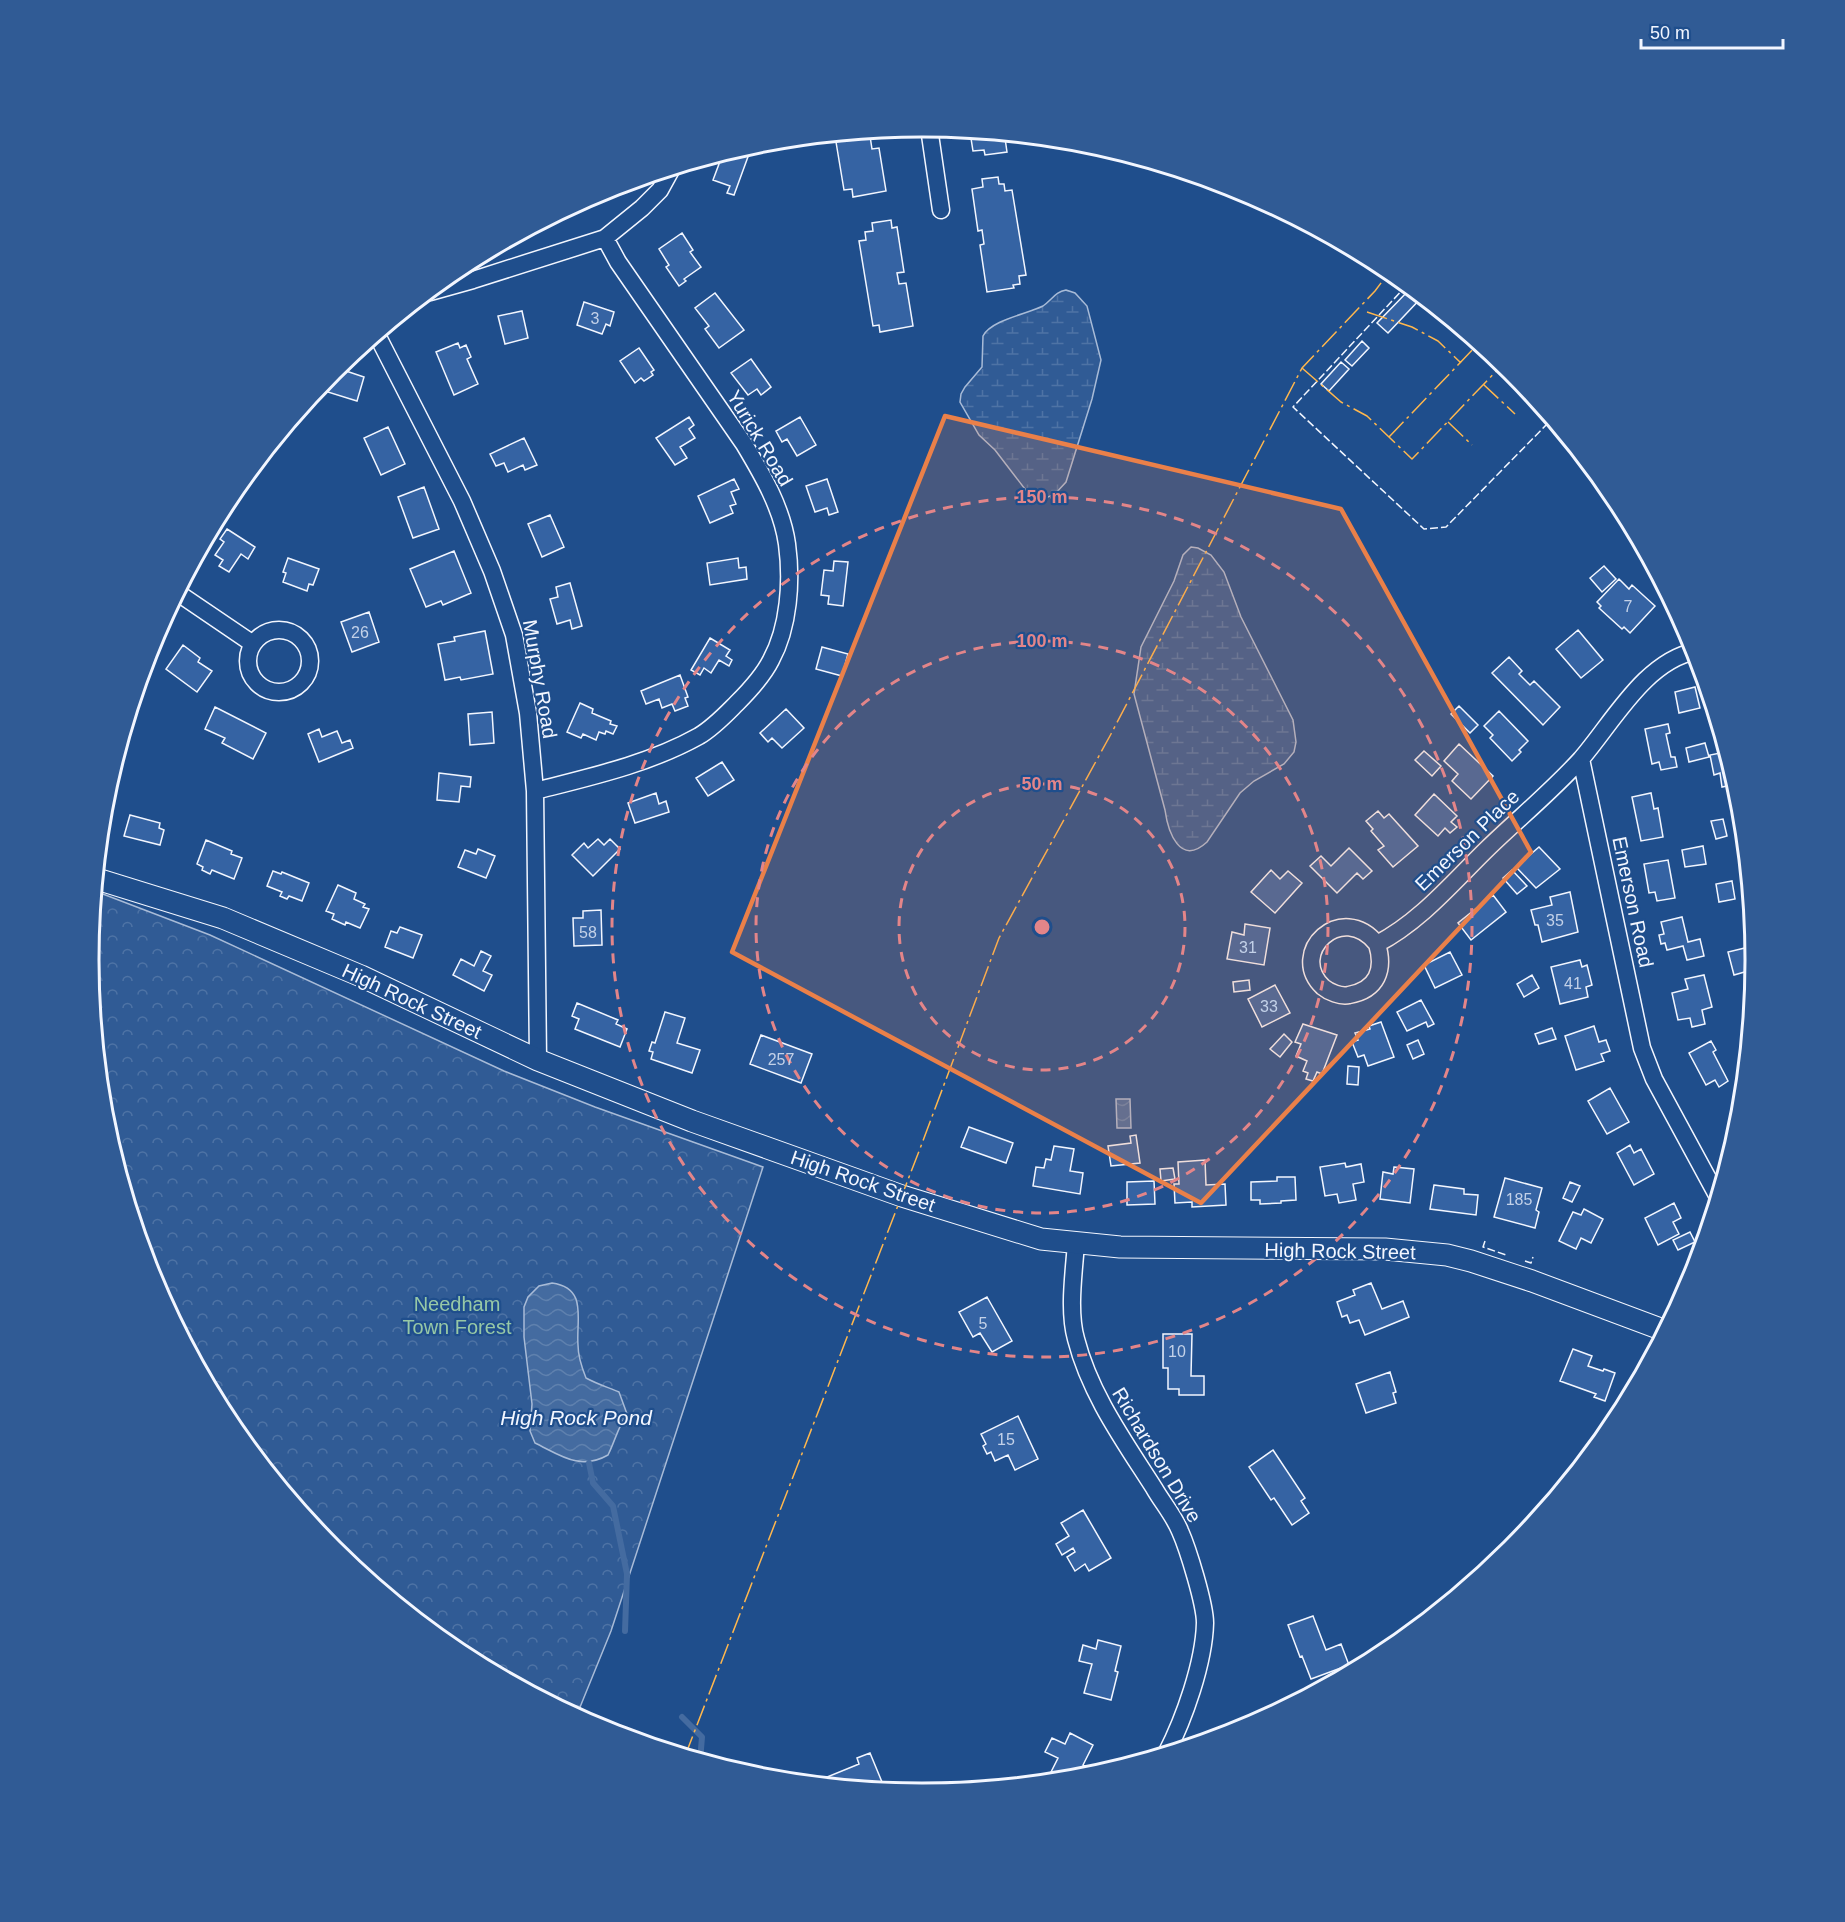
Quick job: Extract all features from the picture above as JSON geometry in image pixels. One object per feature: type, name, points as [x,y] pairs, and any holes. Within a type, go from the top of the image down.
[{"type":"street","points":[[930,137],[941,210]]},
{"type":"street","points":[[451,286],[605,238],[642,208],[660,190],[666,179]]},
{"type":"street","name":"Yurick Road","points":[[535,791],[593,777],[647,759],[676,748],[710,729],[745,695],[771,660],[781,634],[786,610],[787,543],[781,518],[761,471],[618,262],[605,238]]},
{"type":"street","name":"Murphy Road","points":[[380,342],[462,501],[502,598],[523,674],[535,791],[538,1060]]},
{"type":"street","points":[[184,597],[253,644]]},
{"type":"street","points":[[1581,759],[1652,674],[1672,659],[1686,654]]},
{"type":"street","name":"Emerson Place","points":[[1377,944],[1410,923],[1581,759]]},
{"type":"street","name":"Emerson Road","points":[[1581,759],[1642,1048],[1659,1090],[1713,1189]]},
{"type":"street","name":"High Rock Street","points":[[103,881],[223,918],[361,976],[538,1060],[692,1121],[912,1199],[1041,1239],[1173,1249],[1385,1249],[1446,1255],[1532,1281],[1659,1328]]},
{"type":"street","points":[[1353,927],[1370,934],[1377,944],[1382,958],[1378,977],[1363,992],[1345,996],[1328,991],[1318,982],[1312,969],[1312,954],[1320,939],[1334,928],[1353,927]]},
{"type":"street","name":"Richardson Drive","points":[[1076,1243],[1072,1289],[1075,1337],[1089,1379],[1113,1425],[1180,1530],[1196,1578],[1205,1622],[1197,1668],[1179,1728],[1170,1746]]},
{"type":"highlighted area","points":[[945,416],[1341,509],[1531,852],[1201,1203],[732,952]]},
{"type":"green space","points":[[1066,290],[1075,293],[1087,306],[1101,360],[1092,399],[1066,482],[1055,494],[1039,501],[1028,493],[995,450],[979,435],[960,402],[961,394],[982,367],[983,336],[987,330],[1001,322],[1043,306],[1056,294]]},
{"type":"green space","points":[[1191,547],[1211,555],[1224,572],[1241,617],[1293,720],[1296,742],[1294,752],[1284,764],[1254,781],[1240,793],[1207,842],[1198,849],[1189,851],[1177,844],[1169,828],[1134,694],[1141,647],[1174,581],[1183,555]]},
{"type":"green space","name":"Needham Town Forest","points":[[102,894],[210,935],[504,1071],[595,1107],[763,1167],[611,1631],[579,1709],[511,1674],[465,1646],[421,1614],[340,1543],[303,1504],[238,1419],[209,1373],[184,1325],[143,1226],[127,1174],[106,1068],[101,1015],[99,961]]},
{"type":"water","points":[[1116,1099],[1130,1099],[1131,1128],[1117,1128]]},
{"type":"water","name":"High Rock Pond","points":[[552,1283],[571,1291],[576,1298],[579,1353],[586,1378],[619,1392],[627,1414],[608,1455],[598,1460],[588,1462],[570,1460],[535,1443],[530,1431],[532,1404],[524,1337],[524,1307],[528,1297],[539,1286]]},
{"type":"building","points":[[870,139],[872,149],[879,148],[886,191],[853,197],[852,189],[844,190],[836,143]]},
{"type":"building","points":[[971,139],[1006,142],[1007,152],[985,155],[984,150],[973,151]]},
{"type":"building","points":[[748,156],[734,195],[727,193],[730,186],[713,180],[719,164]]},
{"type":"building","points":[[998,177],[999,184],[1004,184],[1005,191],[1012,190],[1026,275],[1019,276],[1020,284],[1013,285],[1014,288],[987,292],[980,245],[984,244],[982,230],[978,231],[972,189],[983,187],[982,179]]},
{"type":"building","points":[[891,220],[892,228],[897,227],[904,272],[897,273],[899,284],[906,283],[913,326],[880,332],[879,325],[873,326],[859,241],[866,240],[865,232],[873,231],[872,223]]},
{"type":"building","points":[[682,233],[693,250],[690,252],[701,267],[684,279],[686,281],[679,286],[666,267],[669,265],[659,249]]},
{"type":"building","points":[[715,293],[744,330],[719,348],[705,329],[709,326],[695,308]]},
{"type":"building","points":[[1405,294],[1417,303],[1388,333],[1377,323]]},
{"type":"building","points":[[584,302],[614,312],[610,326],[606,324],[602,334],[577,325]]},
{"type":"building","points":[[522,311],[528,338],[505,344],[498,316]]},
{"type":"building","points":[[1362,341],[1369,348],[1352,366],[1345,360]]},
{"type":"building","points":[[458,343],[460,348],[466,345],[471,357],[467,359],[478,384],[454,395],[436,352]]},
{"type":"building","points":[[639,348],[654,370],[651,372],[653,375],[644,381],[641,378],[635,383],[620,361]]},
{"type":"building","points":[[751,359],[771,387],[761,395],[757,389],[748,395],[731,373]]},
{"type":"building","points":[[1341,362],[1349,369],[1329,391],[1321,384]]},
{"type":"building","points":[[348,372],[364,377],[357,401],[328,392]]},
{"type":"building","points":[[689,417],[694,425],[689,429],[695,438],[680,447],[687,458],[675,465],[656,438]]},
{"type":"building","points":[[800,417],[816,445],[797,456],[787,439],[782,442],[776,431]]},
{"type":"building","points":[[388,427],[405,464],[381,475],[364,438]]},
{"type":"building","points":[[524,438],[537,465],[525,470],[523,465],[508,472],[504,463],[496,466],[490,454]]},
{"type":"building","points":[[734,479],[739,489],[731,492],[736,504],[730,506],[733,513],[710,523],[698,496]]},
{"type":"building","points":[[827,479],[838,512],[829,515],[827,508],[815,512],[806,486]]},
{"type":"building","points":[[424,487],[439,529],[413,538],[398,497]]},
{"type":"building","points":[[550,515],[564,547],[542,557],[528,524]]},
{"type":"building","points":[[227,529],[255,547],[248,559],[241,554],[229,572],[219,566],[223,560],[215,555],[224,542],[220,539]]},
{"type":"building","points":[[454,551],[471,593],[443,605],[441,601],[426,607],[410,569]]},
{"type":"building","points":[[288,558],[319,569],[313,585],[309,584],[307,591],[283,582],[286,573],[283,572]]},
{"type":"building","points":[[738,558],[739,568],[746,567],[747,579],[710,585],[707,563]]},
{"type":"building","points":[[834,561],[848,562],[843,606],[828,604],[829,596],[821,595],[824,570],[833,571]]},
{"type":"building","points":[[1604,566],[1616,579],[1602,592],[1590,578]]},
{"type":"building","points":[[1619,579],[1629,589],[1632,585],[1655,606],[1630,633],[1624,627],[1622,629],[1599,608],[1601,606],[1597,602]]},
{"type":"building","points":[[570,583],[582,626],[572,629],[570,620],[557,624],[550,599],[558,597],[556,587]]},
{"type":"building","points":[[369,612],[379,642],[352,652],[341,622]]},
{"type":"building","points":[[1578,630],[1603,660],[1581,678],[1556,649]]},
{"type":"building","points":[[485,631],[493,674],[461,680],[460,677],[445,680],[438,644],[455,641],[454,637]]},
{"type":"building","points":[[710,638],[730,650],[726,656],[732,660],[729,666],[719,660],[711,673],[704,668],[700,675],[691,670]]},
{"type":"building","points":[[183,645],[200,658],[198,662],[212,671],[197,692],[166,669]]},
{"type":"building","points":[[822,647],[848,654],[842,676],[816,669]]},
{"type":"building","points":[[1509,657],[1522,671],[1519,674],[1530,685],[1534,681],[1560,707],[1543,725],[1492,673]]},
{"type":"building","points":[[680,675],[688,697],[685,698],[688,706],[675,711],[672,704],[662,708],[659,699],[646,704],[641,691]]},
{"type":"building","points":[[1695,687],[1700,708],[1679,713],[1675,692]]},
{"type":"building","points":[[580,703],[593,709],[592,713],[617,726],[613,734],[606,731],[605,734],[599,732],[596,740],[583,734],[581,738],[567,732]]},
{"type":"building","points":[[1459,706],[1478,725],[1470,733],[1451,714]]},
{"type":"building","points":[[215,707],[266,733],[253,759],[222,743],[225,738],[205,729]]},
{"type":"building","points":[[786,709],[804,728],[782,748],[772,738],[768,742],[760,733]]},
{"type":"building","points":[[1499,711],[1528,741],[1512,761],[1490,738],[1493,735],[1484,726]]},
{"type":"building","points":[[492,712],[494,743],[470,745],[468,714]]},
{"type":"building","points":[[1668,724],[1670,733],[1666,734],[1671,757],[1675,757],[1677,767],[1661,770],[1659,762],[1652,764],[1645,729]]},
{"type":"building","points":[[319,729],[322,737],[337,731],[342,743],[350,740],[353,748],[319,762],[308,734]]},
{"type":"building","points":[[1705,743],[1709,757],[1689,762],[1686,748]]},
{"type":"building","points":[[1459,744],[1493,776],[1471,799],[1452,781],[1458,774],[1444,761]]},
{"type":"building","points":[[1424,751],[1441,766],[1432,776],[1415,760]]},
{"type":"building","points":[[1719,753],[1727,786],[1722,787],[1720,773],[1714,775],[1710,755]]},
{"type":"building","points":[[722,762],[734,780],[708,796],[696,778]]},
{"type":"building","points":[[439,773],[471,777],[470,787],[461,786],[459,802],[437,800]]},
{"type":"building","points":[[656,793],[659,804],[666,801],[669,812],[635,823],[628,803]]},
{"type":"building","points":[[1651,793],[1654,809],[1658,808],[1663,837],[1641,841],[1632,797]]},
{"type":"building","points":[[1434,794],[1457,816],[1451,822],[1457,827],[1450,833],[1445,828],[1438,836],[1415,815]]},
{"type":"building","points":[[1378,811],[1384,818],[1389,814],[1418,846],[1393,867],[1378,850],[1384,846],[1366,821]]},
{"type":"building","points":[[130,815],[160,823],[159,828],[164,830],[160,845],[124,836]]},
{"type":"building","points":[[1723,819],[1727,836],[1716,839],[1711,821]]},
{"type":"building","points":[[598,839],[604,845],[610,839],[620,849],[593,876],[572,855],[584,843],[588,848]]},
{"type":"building","points":[[206,840],[242,858],[234,879],[212,870],[210,874],[197,864]]},
{"type":"building","points":[[1703,846],[1706,864],[1685,867],[1682,850]]},
{"type":"building","points":[[1539,847],[1560,869],[1536,888],[1516,867]]},
{"type":"building","points":[[1349,848],[1372,871],[1363,879],[1357,873],[1337,893],[1310,866],[1321,856],[1331,866]]},
{"type":"building","points":[[478,849],[495,856],[486,878],[458,867],[465,850],[476,854]]},
{"type":"building","points":[[1668,860],[1675,898],[1657,901],[1655,892],[1649,893],[1644,864]]},
{"type":"building","points":[[1271,870],[1280,879],[1288,871],[1302,883],[1275,913],[1251,892]]},
{"type":"building","points":[[1512,870],[1527,886],[1517,894],[1503,878]]},
{"type":"building","points":[[273,871],[281,874],[282,872],[309,883],[302,901],[289,896],[287,899],[280,896],[282,892],[267,886]]},
{"type":"building","points":[[1732,881],[1735,899],[1719,902],[1716,884]]},
{"type":"building","points":[[338,885],[356,893],[354,899],[365,904],[363,907],[369,909],[360,928],[332,919],[334,914],[326,911]]},
{"type":"building","points":[[1570,892],[1578,932],[1542,942],[1531,910],[1552,905],[1550,897]]},
{"type":"building","points":[[1493,895],[1506,912],[1471,940],[1458,923]]},
{"type":"building","points":[[601,910],[602,945],[574,946],[573,918],[583,918],[583,911]]},
{"type":"building","points":[[1682,917],[1688,942],[1700,939],[1704,956],[1687,960],[1683,946],[1667,950],[1665,943],[1661,944],[1659,935],[1664,934],[1661,922]]},
{"type":"building","points":[[1245,924],[1270,928],[1264,965],[1227,959],[1232,932],[1244,935]]},
{"type":"building","points":[[400,927],[422,935],[413,958],[385,947],[391,931],[397,933]]},
{"type":"building","points":[[1746,948],[1746,972],[1734,975],[1728,952]]},
{"type":"building","points":[[481,951],[491,956],[483,971],[492,975],[484,991],[453,975],[461,959],[474,966]]},
{"type":"building","points":[[1450,952],[1462,975],[1435,988],[1424,965]]},
{"type":"building","points":[[1580,960],[1582,967],[1587,965],[1592,985],[1586,987],[1588,997],[1560,1004],[1551,967]]},
{"type":"building","points":[[1532,975],[1539,988],[1524,997],[1517,984]]},
{"type":"building","points":[[1704,975],[1712,1007],[1702,1010],[1705,1024],[1692,1027],[1690,1018],[1678,1020],[1672,993],[1688,989],[1685,979]]},
{"type":"building","points":[[1249,980],[1250,990],[1234,992],[1233,982]]},
{"type":"building","points":[[1275,985],[1290,1013],[1262,1027],[1248,999]]},
{"type":"building","points":[[1421,1000],[1434,1024],[1428,1027],[1426,1022],[1407,1031],[1397,1012]]},
{"type":"building","points":[[577,1003],[618,1020],[616,1024],[627,1029],[620,1047],[575,1029],[579,1019],[572,1016]]},
{"type":"building","points":[[665,1012],[685,1018],[677,1043],[700,1050],[692,1073],[651,1059],[653,1052],[649,1051],[652,1042],[655,1043]]},
{"type":"building","points":[[1381,1022],[1394,1057],[1368,1066],[1364,1055],[1358,1057],[1352,1042],[1358,1040],[1355,1033],[1370,1029],[1369,1026]]},
{"type":"building","points":[[1303,1024],[1337,1035],[1322,1074],[1317,1072],[1313,1081],[1306,1079],[1308,1073],[1303,1071],[1307,1061],[1296,1056],[1301,1044],[1295,1042]]},
{"type":"building","points":[[1594,1026],[1599,1042],[1606,1040],[1610,1051],[1601,1054],[1604,1061],[1576,1070],[1565,1036]]},
{"type":"building","points":[[1552,1028],[1556,1039],[1539,1044],[1535,1034]]},
{"type":"building","points":[[1284,1034],[1292,1042],[1280,1057],[1270,1049]]},
{"type":"building","points":[[761,1035],[812,1054],[801,1083],[750,1064]]},
{"type":"building","points":[[1418,1040],[1424,1054],[1413,1059],[1407,1045]]},
{"type":"building","points":[[1711,1041],[1716,1050],[1713,1052],[1728,1081],[1719,1087],[1715,1080],[1706,1085],[1689,1053]]},
{"type":"building","points":[[1348,1066],[1359,1067],[1358,1085],[1347,1084]]},
{"type":"building","points":[[1610,1088],[1629,1122],[1607,1134],[1588,1101]]},
{"type":"building","points":[[969,1127],[1013,1143],[1006,1163],[961,1147]]},
{"type":"building","points":[[1136,1135],[1140,1163],[1111,1166],[1108,1146],[1131,1143],[1130,1136]]},
{"type":"building","points":[[1630,1145],[1634,1153],[1641,1149],[1654,1174],[1634,1185],[1617,1153]]},
{"type":"building","points":[[1054,1146],[1074,1149],[1070,1171],[1083,1173],[1080,1194],[1033,1186],[1036,1167],[1044,1168],[1046,1159],[1051,1160]]},
{"type":"building","points":[[1205,1160],[1206,1185],[1225,1184],[1226,1205],[1192,1207],[1192,1202],[1175,1203],[1174,1184],[1179,1184],[1178,1162]]},
{"type":"building","points":[[1345,1163],[1346,1167],[1361,1164],[1364,1182],[1353,1184],[1356,1200],[1339,1203],[1337,1194],[1325,1196],[1320,1167]]},
{"type":"building","points":[[1394,1167],[1414,1169],[1410,1203],[1380,1199],[1383,1172],[1393,1174]]},
{"type":"building","points":[[1173,1168],[1175,1179],[1161,1181],[1160,1169]]},
{"type":"building","points":[[1277,1177],[1295,1177],[1296,1200],[1260,1204],[1260,1200],[1251,1200],[1251,1182],[1277,1181]]},
{"type":"building","points":[[1505,1178],[1542,1188],[1536,1210],[1539,1212],[1535,1228],[1494,1217]]},
{"type":"building","points":[[1154,1181],[1155,1204],[1127,1205],[1127,1182]]},
{"type":"building","points":[[1570,1182],[1580,1186],[1572,1202],[1563,1198]]},
{"type":"building","points":[[1434,1185],[1464,1189],[1464,1194],[1478,1195],[1476,1215],[1430,1209]]},
{"type":"building","points":[[1674,1203],[1681,1218],[1673,1222],[1679,1234],[1658,1245],[1645,1218]]},
{"type":"building","points":[[1584,1209],[1603,1219],[1591,1243],[1581,1238],[1576,1249],[1559,1241],[1573,1212],[1581,1215]]},
{"type":"building","points":[[1690,1232],[1695,1242],[1678,1250],[1673,1240]]},
{"type":"building","points":[[1371,1283],[1382,1309],[1403,1301],[1409,1317],[1365,1335],[1359,1320],[1350,1323],[1347,1315],[1342,1317],[1337,1302],[1355,1295],[1353,1290]]},
{"type":"building","points":[[987,1297],[1012,1341],[992,1352],[980,1333],[973,1337],[959,1312]]},
{"type":"building","points":[[1163,1334],[1192,1334],[1191,1376],[1204,1376],[1204,1395],[1179,1395],[1179,1389],[1168,1389],[1168,1368],[1163,1368]]},
{"type":"building","points":[[1573,1349],[1592,1356],[1588,1366],[1615,1373],[1605,1401],[1594,1397],[1596,1394],[1560,1381]]},
{"type":"building","points":[[1390,1372],[1396,1392],[1393,1393],[1396,1403],[1366,1413],[1356,1384]]},
{"type":"building","points":[[1018,1416],[1038,1459],[1015,1470],[1008,1455],[995,1461],[991,1452],[987,1454],[983,1446],[986,1444],[981,1434]]},
{"type":"building","points":[[1273,1450],[1305,1498],[1301,1501],[1309,1513],[1292,1525],[1274,1498],[1271,1500],[1249,1467]]},
{"type":"building","points":[[1083,1510],[1111,1558],[1089,1571],[1085,1564],[1075,1571],[1067,1557],[1075,1552],[1073,1548],[1062,1555],[1056,1544],[1069,1536],[1061,1523]]},
{"type":"building","points":[[1313,1616],[1326,1650],[1341,1644],[1349,1665],[1311,1679],[1288,1625]]},
{"type":"building","points":[[1098,1640],[1121,1646],[1111,1700],[1084,1693],[1092,1664],[1079,1661],[1083,1645],[1096,1649]]},
{"type":"building","points":[[1070,1733],[1093,1745],[1083,1765],[1086,1766],[1085,1769],[1050,1774],[1058,1758],[1045,1752],[1052,1738],[1065,1744]]},
{"type":"building","points":[[870,1753],[882,1782],[869,1783],[825,1778],[859,1764],[857,1758]]},
{"type":"waterway","points":[[589,1463],[593,1483],[613,1506],[627,1574],[625,1631]]},
{"type":"waterway","points":[[682,1717],[702,1737],[701,1754]]},
{"type":"fence","points":[[1401,291],[1293,407],[1424,529],[1446,527],[1547,424]]},
{"type":"fence","points":[[1485,1241],[1483,1247],[1506,1255]]},
{"type":"fence","points":[[1525,1261],[1531,1263],[1533,1257]]},
{"type":"power","points":[[687,1750],[999,938],[1111,734],[1302,368],[1384,279]]},
{"type":"power","points":[[1367,312],[1412,327],[1438,341],[1461,363]]},
{"type":"power","points":[[1389,437],[1473,349]]},
{"type":"power","points":[[1302,368],[1341,402],[1367,416],[1412,459],[1496,371]]},
{"type":"power","points":[[1483,384],[1515,414]]},
{"type":"power","points":[[1448,422],[1472,445]]}]
